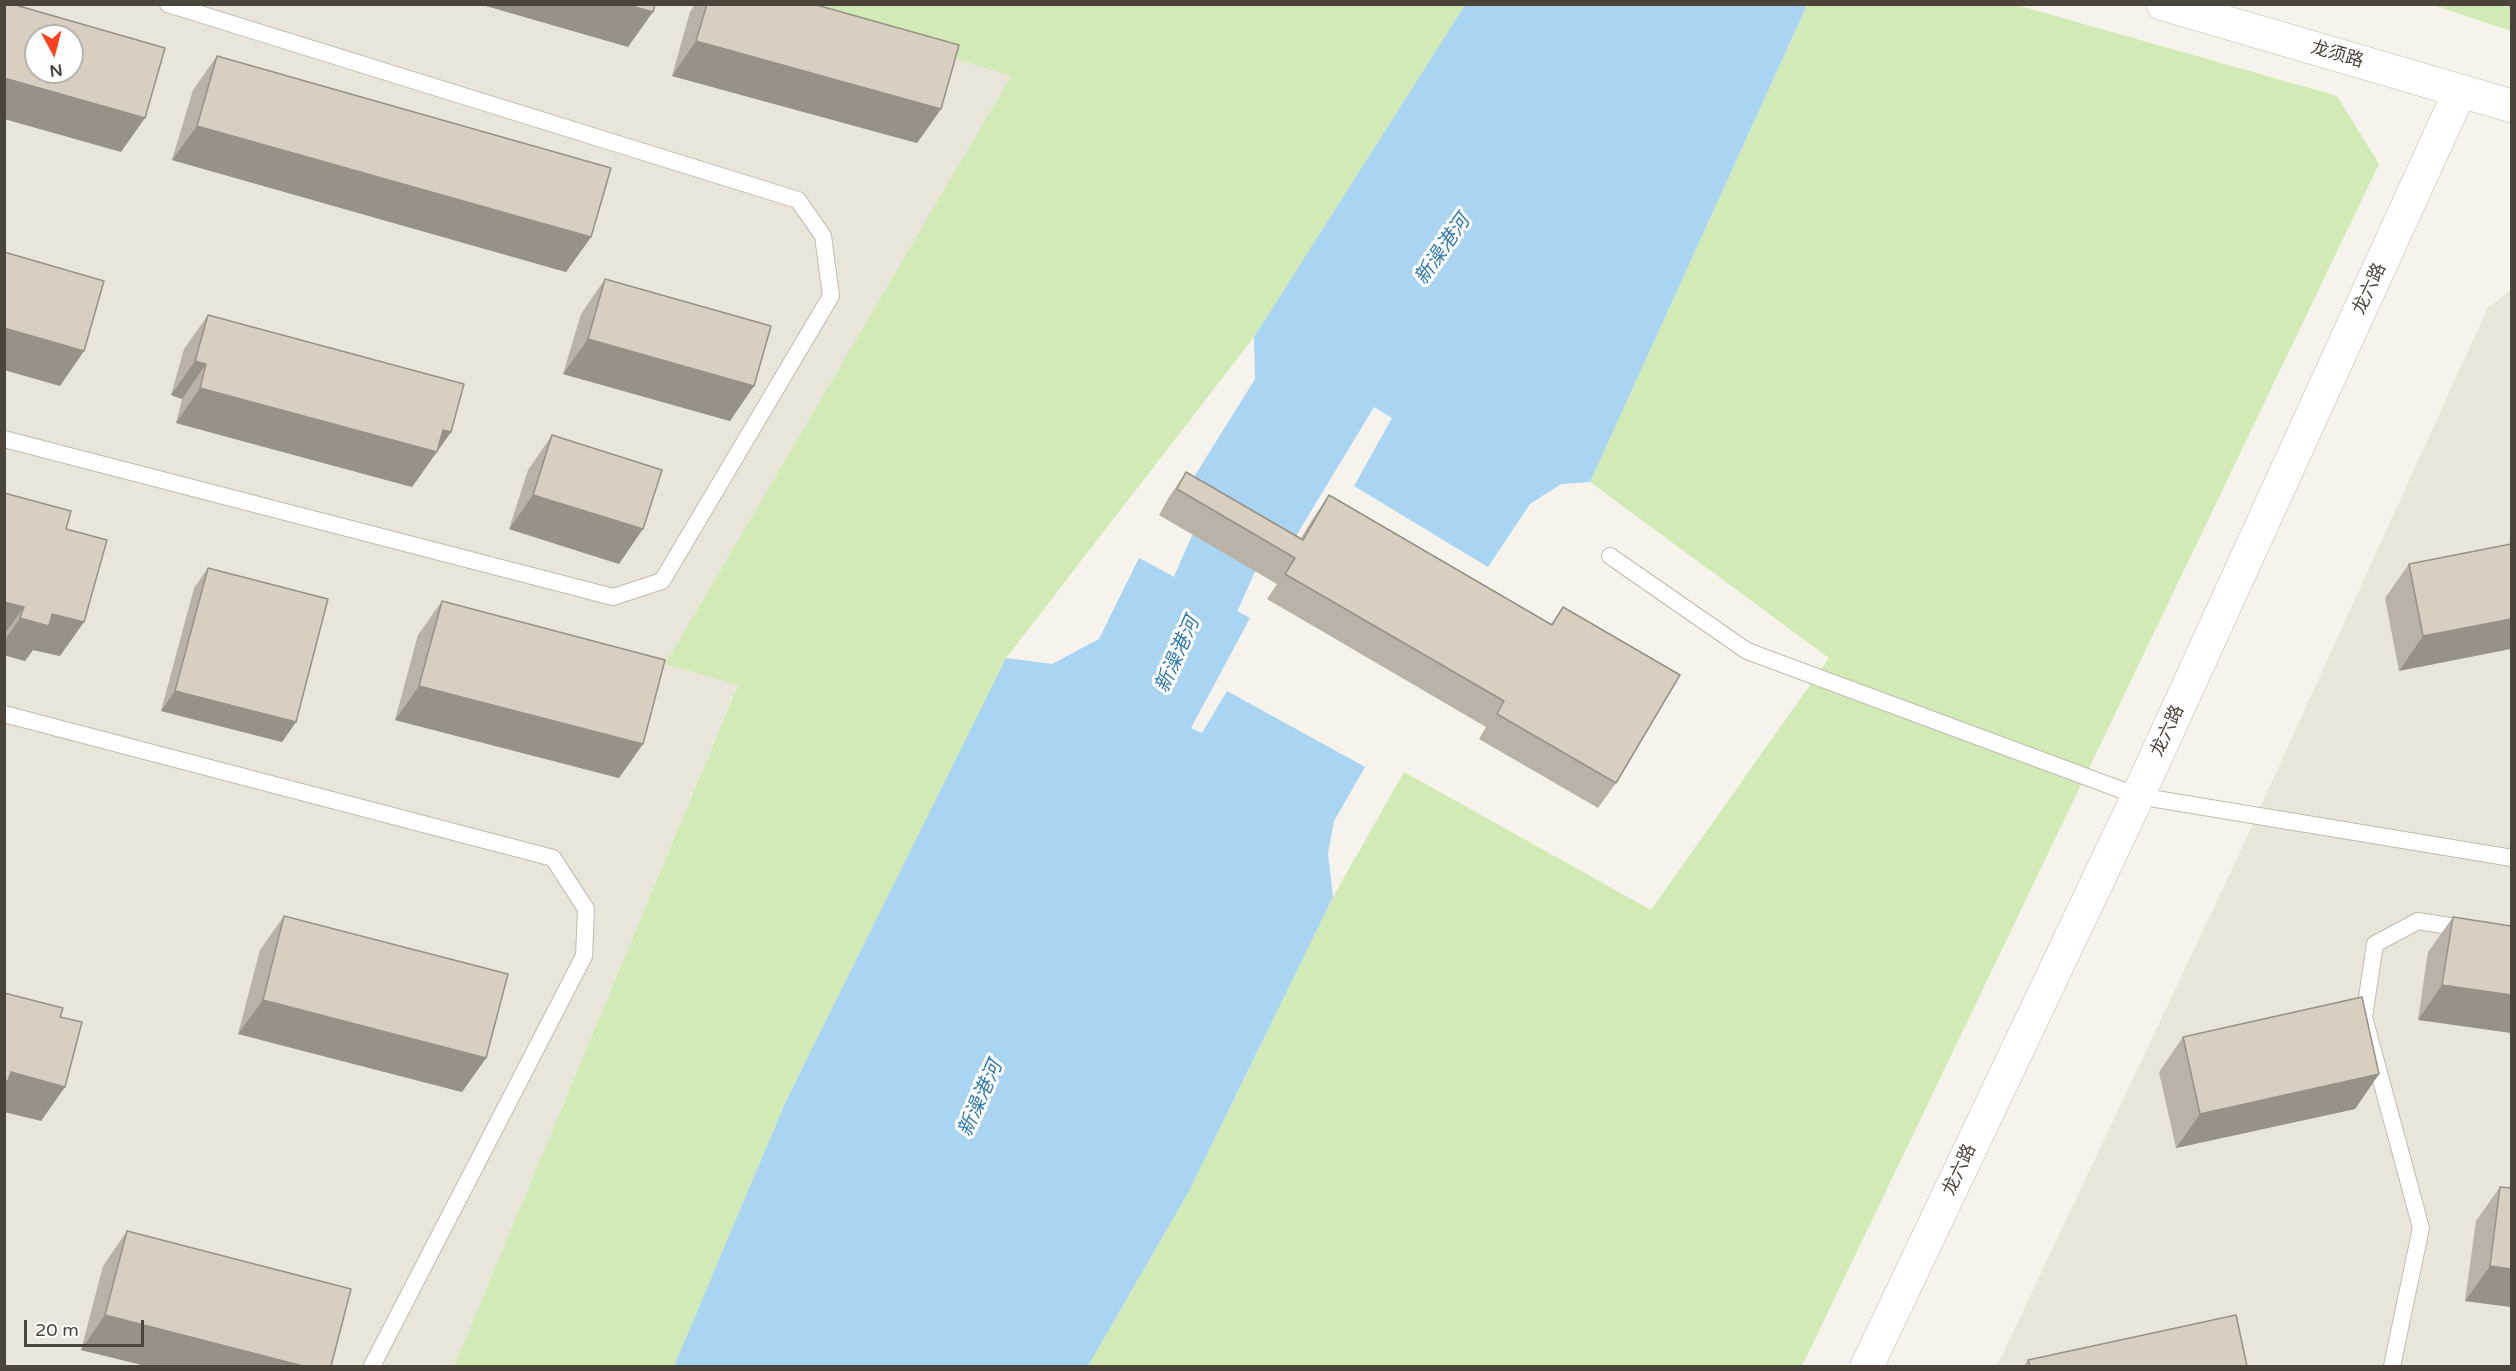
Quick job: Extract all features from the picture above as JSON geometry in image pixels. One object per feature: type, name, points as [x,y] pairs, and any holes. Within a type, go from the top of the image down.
[{"type":"street","name":"龙须路","points":[[2163,4],[2511,106]]},
{"type":"street","name":"龙六路","points":[[1867,1366],[2138,796],[2460,91]]},
{"type":"lane","points":[[4,439],[613,597],[662,581],[831,296],[823,236],[798,200],[168,4]]},
{"type":"lane","points":[[1610,556],[1747,651],[2138,796],[2511,858]]},
{"type":"lane","points":[[4,714],[553,858],[585,909],[584,956],[372,1366]]},
{"type":"lane","points":[[2392,1366],[2421,1228],[2364,1017],[2375,944],[2418,921],[2511,936]]},
{"type":"shaded area","points":[[5,5],[780,5],[1012,76],[665,664],[738,684],[454,1366],[5,1366]]},
{"type":"shaded area","points":[[2511,290],[2511,1366],[1997,1366],[2235,863],[2488,307]]},
{"type":"green space","points":[[780,5],[1465,5],[1254,337],[1006,658],[785,1103],[674,1366],[454,1366],[738,685],[665,664],[1011,76]]},
{"type":"green space","points":[[1807,5],[2017,5],[2337,96],[2379,164],[1802,1366],[1088,1366],[1188,1193],[1333,897],[1404,772],[1651,910],[1829,658],[1590,482]]},
{"type":"green space","points":[[2433,5],[2511,5],[2511,31]]},
{"type":"water","points":[[1465,5],[1807,5],[1590,482],[1561,484],[1530,504],[1488,567],[1354,486],[1392,418],[1374,407],[1296,536],[1194,477],[1255,379],[1254,337]]},
{"type":"water","points":[[1139,558],[1250,618],[1191,728],[1202,733],[1227,691],[1365,767],[1334,821],[1328,853],[1333,897],[1188,1193],[1088,1366],[674,1366],[785,1103],[1006,658],[1052,664],[1099,639]]},
{"type":"building","points":[[4,4],[12,4],[82,24],[24,24],[24,84],[4,78]]},
{"type":"building","points":[[625,4],[655,4],[653,12]]},
{"type":"building","points":[[707,4],[813,4],[959,45],[941,109],[696,41]]},
{"type":"building","points":[[84,25],[165,48],[145,118],[25,84],[84,84]]},
{"type":"building","points":[[217,56],[611,168],[591,237],[197,126]]},
{"type":"building","points":[[4,252],[104,281],[84,351],[4,328]]},
{"type":"building","points":[[605,279],[771,326],[754,386],[588,339]]},
{"type":"building","points":[[208,315],[464,384],[451,432],[443,430],[437,452],[200,388],[206,364],[195,361]]},
{"type":"building","points":[[552,435],[662,470],[643,529],[533,495]]},
{"type":"building","points":[[1186,472],[1303,540],[1329,495],[1552,625],[1563,607],[1680,675],[1616,783],[1497,714],[1504,701],[1285,574],[1295,558],[1177,489]]},
{"type":"building","points":[[4,493],[71,511],[66,529],[107,540],[84,622],[52,614],[49,626],[20,618],[24,607],[4,602]]},
{"type":"building","points":[[2511,544],[2511,619],[2423,636],[2409,564]]},
{"type":"building","points":[[208,568],[328,599],[296,722],[175,691]]},
{"type":"building","points":[[442,601],[665,660],[643,744],[419,686]]},
{"type":"building","points":[[284,916],[508,974],[486,1058],[263,1000]]},
{"type":"building","points":[[2453,917],[2511,926],[2511,995],[2442,985]]},
{"type":"building","points":[[4,993],[63,1008],[60,1017],[82,1022],[65,1087],[11,1072],[8,1081],[4,1080]]},
{"type":"building","points":[[2362,997],[2379,1074],[2200,1114],[2183,1037]]},
{"type":"building","points":[[2500,1187],[2511,1188],[2511,1269],[2490,1266]]},
{"type":"building","points":[[127,1231],[351,1289],[331,1366],[303,1366],[105,1315]]},
{"type":"building","points":[[2236,1315],[2247,1366],[2030,1366],[2028,1360]]},
{"type":"waterway","name":"新澡港河","points":[[1165,685],[1226,548],[1281,473]]}]
